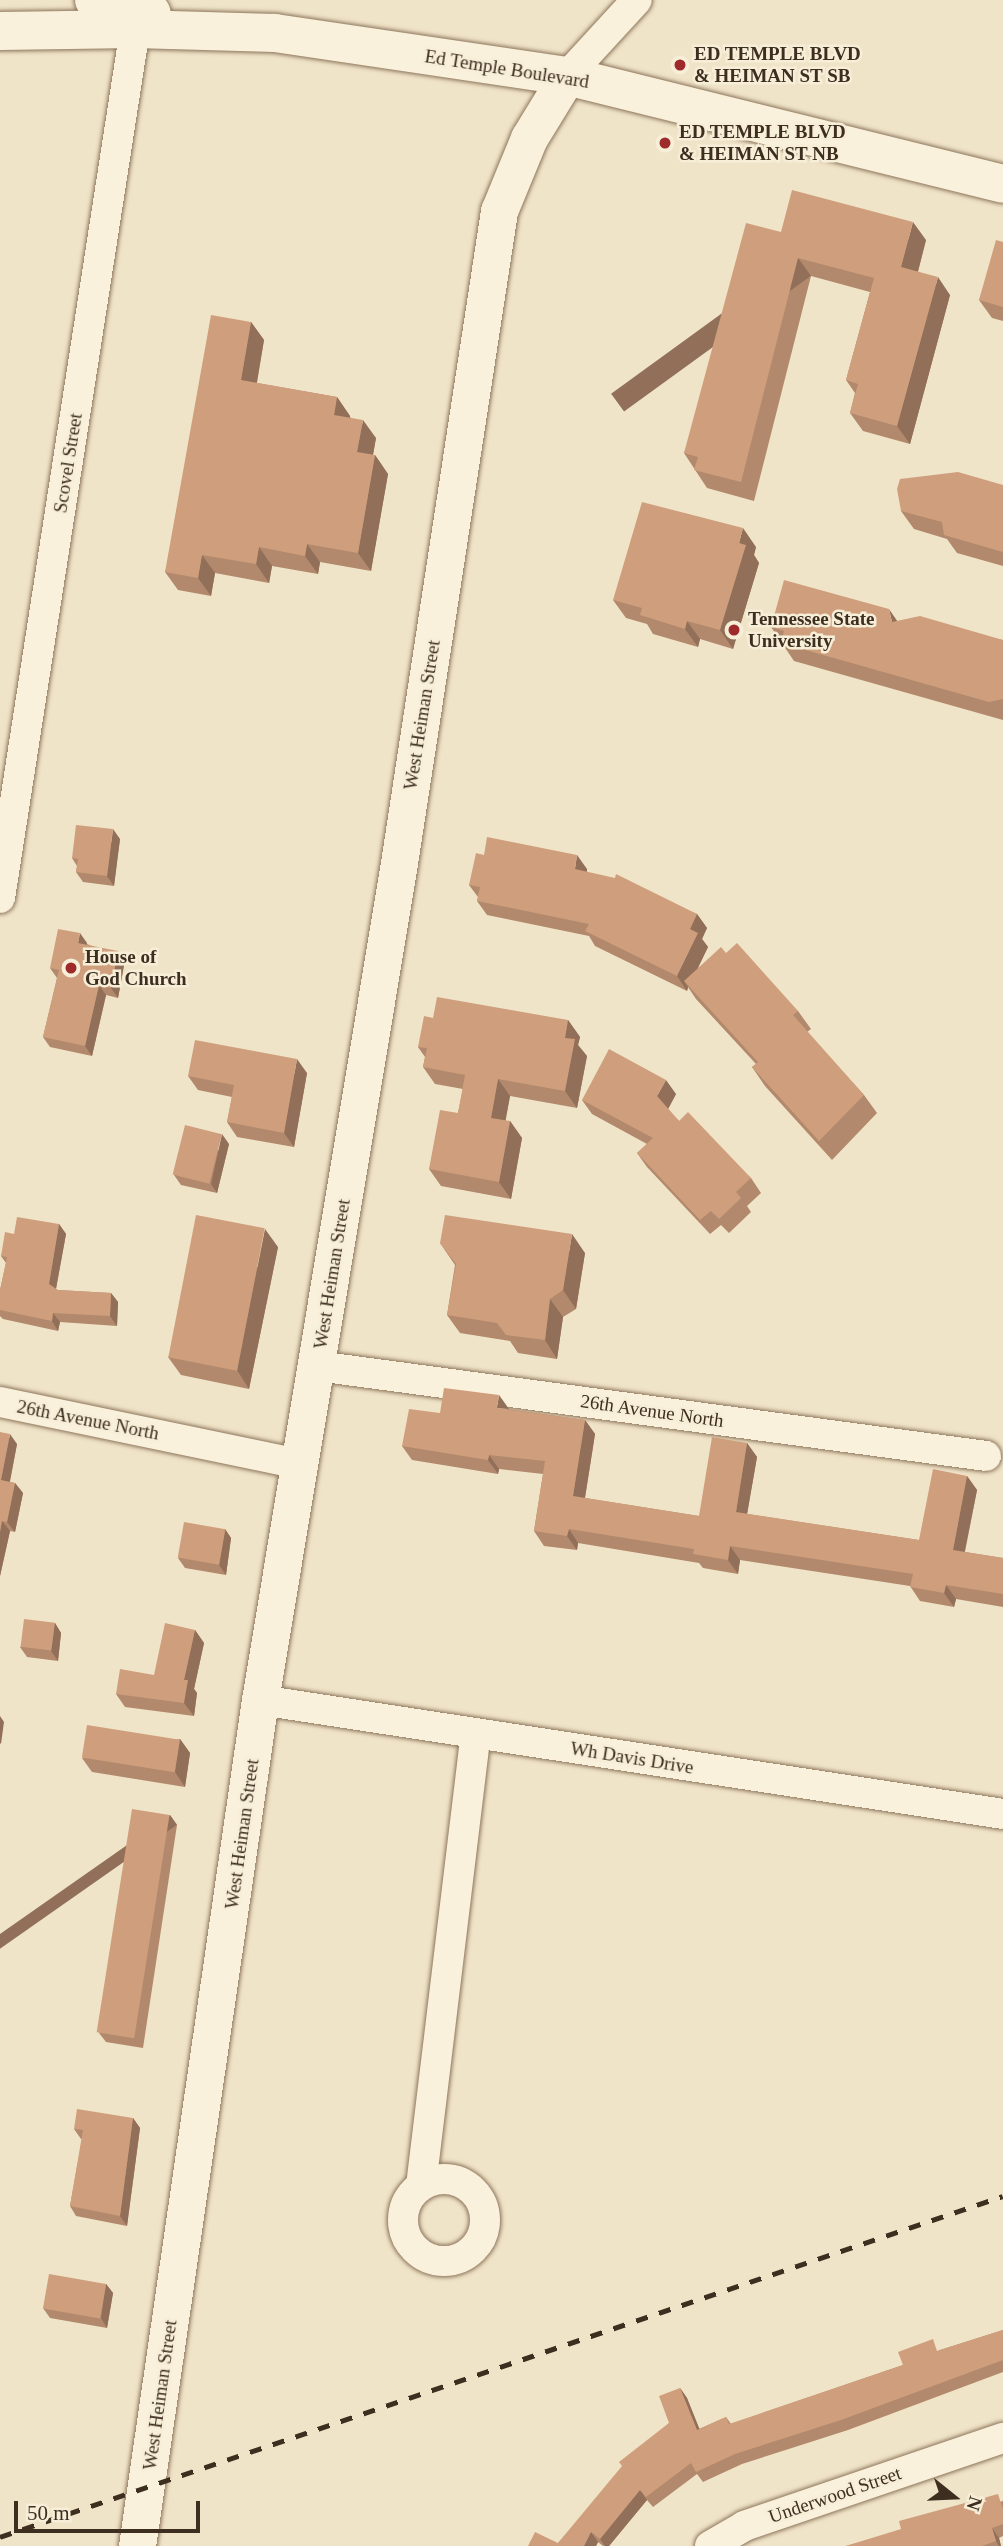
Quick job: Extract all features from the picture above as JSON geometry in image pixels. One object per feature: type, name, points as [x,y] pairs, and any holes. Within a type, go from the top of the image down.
[{"type":"main road","points":[[94,0],[275,33]]},
{"type":"main road","name":"Ed Temple Boulevard","points":[[0,31],[135,29],[275,33],[567,76],[1003,184]]},
{"type":"street","points":[[567,76],[637,0]]},
{"type":"street","name":"Scovel Street","points":[[0,898],[135,29]]},
{"type":"street","name":"West Heiman Street","points":[[137,2546],[260,1700],[317,1366],[499,211],[529,138],[567,76]]},
{"type":"street","name":"26th Avenue North","points":[[317,1366],[986,1456]]},
{"type":"street","name":"26th Avenue North","points":[[0,1402],[300,1464]]},
{"type":"street","name":"Wh Davis Drive","points":[[260,1700],[1003,1814]]},
{"type":"street","points":[[421,2186],[476,1734]]},
{"type":"street","name":"Underwood Street","points":[[710,2546],[744,2526],[1003,2438]]},
{"type":"building","points":[[792,190],[913,222],[901,267],[938,277],[897,426],[850,413],[858,384],[846,380],[874,278],[798,258],[741,482],[694,470],[698,457],[684,453],[746,223],[781,232]]},
{"type":"building","points":[[996,240],[1003,242],[1003,307],[979,300]]},
{"type":"building","points":[[211,315],[251,322],[241,380],[337,397],[334,415],[363,420],[357,452],[375,455],[358,553],[307,544],[305,556],[259,547],[256,564],[202,555],[198,578],[165,572]]},
{"type":"building","points":[[958,472],[1003,485],[1003,552],[944,535],[942,522],[901,511],[897,489],[900,479]]},
{"type":"building","points":[[642,502],[743,528],[739,543],[746,545],[720,630],[687,621],[685,629],[640,615],[642,608],[613,600]]},
{"type":"building","points":[[784,580],[889,609],[892,622],[920,616],[1003,640],[1003,699],[989,702],[781,643],[784,631],[771,627]]},
{"type":"building","points":[[76,825],[113,829],[107,876],[76,872],[78,859],[72,858]]},
{"type":"building","points":[[487,837],[577,855],[575,869],[615,878],[616,874],[697,914],[690,929],[698,933],[677,976],[585,931],[589,924],[477,901],[480,887],[469,885],[476,853],[484,855]]},
{"type":"building","points":[[58,929],[80,933],[78,943],[118,951],[111,988],[99,985],[85,1046],[43,1037],[59,970],[50,968]]},
{"type":"building","points":[[737,943],[798,1011],[793,1015],[864,1095],[819,1141],[752,1067],[758,1062],[684,981],[721,947],[726,953]]},
{"type":"building","points":[[437,997],[568,1020],[565,1038],[575,1039],[565,1091],[498,1079],[491,1118],[510,1121],[499,1182],[429,1169],[440,1110],[458,1113],[465,1075],[423,1067],[427,1048],[418,1047],[424,1016],[433,1018]]},
{"type":"building","points":[[195,1040],[297,1059],[284,1133],[227,1122],[234,1085],[188,1076]]},
{"type":"building","points":[[609,1049],[666,1080],[657,1096],[679,1121],[688,1112],[751,1178],[736,1192],[741,1198],[719,1219],[711,1211],[700,1220],[637,1153],[653,1138],[582,1100]]},
{"type":"building","points":[[185,1125],[222,1134],[210,1184],[173,1174]]},
{"type":"building","points":[[196,1215],[265,1228],[237,1371],[168,1357]]},
{"type":"building","points":[[445,1215],[572,1234],[563,1290],[550,1299],[545,1340],[506,1335],[497,1323],[447,1315],[456,1264],[440,1243]]},
{"type":"building","points":[[17,1217],[59,1224],[49,1284],[58,1290],[111,1293],[110,1316],[53,1313],[52,1321],[0,1310],[0,1290],[7,1257],[1,1256],[5,1232],[14,1234]]},
{"type":"building","points":[[444,1388],[499,1395],[497,1408],[585,1420],[573,1496],[699,1516],[712,1437],[747,1443],[736,1512],[919,1540],[933,1469],[967,1476],[953,1550],[1003,1558],[1003,1594],[946,1585],[944,1593],[910,1587],[913,1574],[730,1546],[728,1560],[693,1554],[694,1549],[569,1529],[567,1536],[534,1531],[545,1461],[489,1455],[488,1460],[402,1446],[409,1409],[440,1413]]},
{"type":"building","points":[[0,1432],[10,1434],[1,1480],[15,1483],[7,1522],[2,1521],[0,1532]]},
{"type":"building","points":[[184,1522],[225,1529],[219,1565],[178,1557]]},
{"type":"building","points":[[24,1619],[55,1623],[51,1651],[21,1647]]},
{"type":"building","points":[[165,1623],[195,1630],[184,1680],[188,1680],[184,1703],[116,1694],[120,1669],[154,1675]]},
{"type":"building","points":[[87,1725],[180,1740],[175,1772],[82,1758]]},
{"type":"building","points":[[132,1809],[170,1815],[134,2038],[97,2032]]},
{"type":"building","points":[[77,2109],[133,2118],[120,2216],[70,2206],[83,2130],[74,2129]]},
{"type":"building","points":[[49,2274],[106,2284],[100,2319],[43,2308]]},
{"type":"building","points":[[1003,2330],[1003,2360],[841,2420],[735,2454],[696,2472],[691,2463],[646,2497],[640,2490],[600,2539],[591,2532],[584,2546],[528,2546],[535,2532],[558,2543],[622,2466],[619,2462],[669,2423],[659,2396],[680,2388],[697,2430],[726,2417],[729,2424],[903,2365],[898,2352],[933,2339],[937,2351]]},
{"type":"building","points":[[998,2494],[1003,2509],[1003,2524],[992,2528],[996,2541],[982,2546],[846,2546],[901,2529],[899,2521]]},
{"type":"railway","points":[[0,2537],[1003,2196]]},
{"type":"place","name":"ED TEMPLE BLVD & HEIMAN ST SB","points":[[680,65]]},
{"type":"place","name":"ED TEMPLE BLVD & HEIMAN ST NB","points":[[665,143]]},
{"type":"place","name":"Tennessee State University","points":[[734,630]]},
{"type":"place","name":"House of God Church","points":[[71,968]]}]
